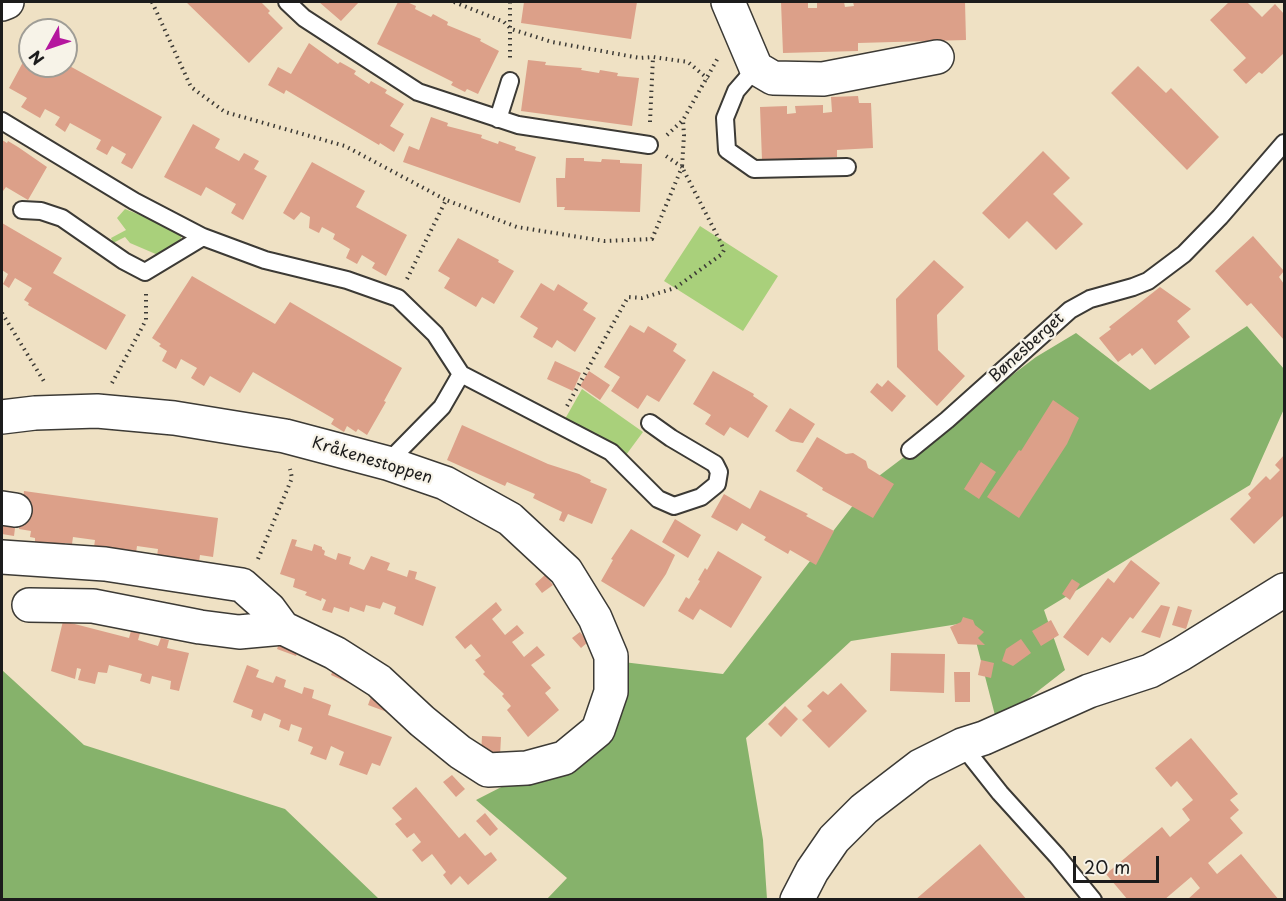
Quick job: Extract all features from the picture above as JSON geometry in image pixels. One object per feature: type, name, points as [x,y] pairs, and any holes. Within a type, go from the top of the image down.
[{"type":"street","points":[[2,4],[7,2]]},
{"type":"street","points":[[728,2],[756,68],[773,78],[823,79],[937,57]]},
{"type":"street","name":"Kråkenestoppen","points":[[2,417],[97,411],[174,417],[285,436],[387,463],[445,483],[510,519],[566,571],[595,618],[611,656],[611,692],[598,730],[564,758],[527,768],[488,770],[460,752],[422,721],[379,681],[335,653],[283,628],[269,609],[242,585]]},
{"type":"street","points":[[2,557],[105,564],[242,585]]},
{"type":"street","points":[[797,900],[812,871],[834,839],[864,809],[920,766],[962,745],[984,738],[1089,691],[1150,671],[1284,590]]},
{"type":"street","points":[[29,604],[93,606],[200,627],[239,632],[283,628]]},
{"type":"lane","points":[[287,2],[304,18],[418,92],[518,125],[649,145]]},
{"type":"lane","points":[[756,68],[736,91],[725,118],[727,150],[754,169],[847,167]]},
{"type":"lane","points":[[498,119],[510,81]]},
{"type":"lane","points":[[2,121],[134,201],[203,237],[266,260],[347,280],[398,298],[435,334],[461,374],[610,452],[658,499],[674,506],[701,497],[717,484],[718,472],[715,464],[650,423]]},
{"type":"lane","name":"Bønesberget","points":[[910,450],[1070,310],[1090,299],[1148,281],[1184,254],[1220,217],[1284,143]]},
{"type":"lane","points":[[22,210],[41,211],[62,218],[124,261],[145,272],[203,237]]},
{"type":"lane","points":[[387,463],[442,407],[461,374]]},
{"type":"lane","points":[[962,745],[1000,793],[1093,900]]},
{"type":"path","points":[[152,2],[191,87],[225,112],[345,146],[446,200],[517,227],[604,242],[652,239],[682,167]]},
{"type":"path","points":[[454,2],[504,22],[510,29],[552,42],[640,58],[653,57],[688,62],[708,79]]},
{"type":"path","points":[[510,2],[510,81]]},
{"type":"path","points":[[649,145],[653,57]]},
{"type":"path","points":[[398,298],[446,200]]},
{"type":"path","points":[[557,424],[628,297],[642,298],[675,288],[722,254],[724,250],[719,239]]},
{"type":"path","points":[[97,411],[146,320],[145,272]]},
{"type":"path","points":[[2,313],[62,412]]},
{"type":"path","points":[[242,585],[253,573],[292,478],[285,436]]},
{"type":"green space","points":[[125,209],[180,231],[182,243],[158,255],[130,243],[125,237],[113,243],[111,238],[126,230],[117,218]]},
{"type":"green space","points":[[700,226],[778,276],[743,331],[664,281]]},
{"type":"green space","points":[[1247,326],[1284,369],[1284,409],[1250,485],[1044,610],[1065,670],[997,723],[971,622],[851,641],[746,738],[763,840],[767,899],[547,899],[567,878],[476,800],[599,737],[623,662],[723,674],[871,482],[1036,357],[1076,333],[1150,390]]},
{"type":"green space","points":[[582,389],[643,432],[626,455],[565,419]]},
{"type":"green space","points":[[2,670],[84,745],[285,809],[379,899],[2,899]]},
{"type":"building","points":[[186,2],[261,2],[283,28],[249,63]]},
{"type":"building","points":[[319,2],[359,2],[341,21]]},
{"type":"building","points":[[398,2],[407,2],[416,6],[415,9],[431,17],[433,14],[448,22],[447,25],[481,39],[480,41],[499,51],[478,94],[467,89],[465,92],[451,85],[453,82],[377,44]]},
{"type":"building","points":[[524,2],[637,2],[631,39],[521,23]]},
{"type":"building","points":[[781,2],[808,2],[808,8],[817,8],[817,2],[844,2],[845,7],[854,6],[853,2],[965,2],[966,40],[858,43],[858,51],[783,53]]},
{"type":"building","points":[[1229,2],[1247,2],[1262,17],[1275,4],[1284,14],[1284,53],[1262,74],[1259,72],[1246,84],[1233,70],[1246,58],[1210,20]]},
{"type":"building","points":[[309,43],[338,64],[340,62],[356,71],[354,74],[369,84],[371,81],[387,90],[385,93],[404,104],[390,126],[404,134],[394,152],[286,90],[284,94],[268,85],[278,67],[291,74]]},
{"type":"building","points":[[528,60],[546,62],[545,65],[582,68],[581,70],[599,73],[600,70],[618,73],[617,76],[639,78],[632,126],[521,111]]},
{"type":"building","points":[[1138,66],[1166,93],[1171,88],[1219,137],[1187,170],[1111,93]]},
{"type":"building","points":[[18,71],[18,78],[78,78],[78,71],[162,117],[132,169],[121,163],[126,154],[112,146],[107,155],[96,149],[101,140],[70,123],[65,132],[55,125],[60,117],[45,109],[40,118],[21,107],[27,98],[9,88]]},
{"type":"building","points":[[858,96],[859,103],[871,103],[873,148],[837,150],[837,157],[762,160],[760,107],[787,106],[787,114],[796,113],[795,106],[823,105],[823,113],[832,112],[831,97]]},
{"type":"building","points":[[431,117],[448,123],[447,126],[482,135],[481,138],[498,144],[499,141],[516,147],[515,150],[536,157],[520,203],[403,162],[409,146],[419,150]]},
{"type":"building","points":[[193,124],[220,139],[215,148],[239,161],[244,153],[259,161],[254,169],[267,176],[243,220],[231,213],[236,204],[206,187],[201,196],[164,177]]},
{"type":"building","points":[[2,140],[18,147],[47,167],[28,200],[6,187],[2,191]]},
{"type":"building","points":[[1043,151],[1070,178],[1053,194],[1083,224],[1056,250],[1027,221],[1009,239],[982,213]]},
{"type":"building","points":[[566,158],[584,158],[584,161],[601,162],[602,159],[620,160],[620,163],[642,164],[640,212],[564,210],[565,207],[557,207],[556,178],[565,178]]},
{"type":"building","points":[[312,162],[365,191],[356,207],[407,235],[386,276],[372,268],[375,263],[362,255],[357,264],[346,258],[350,249],[333,239],[335,234],[322,227],[319,233],[309,228],[310,217],[301,212],[294,220],[283,213]]},
{"type":"building","points":[[2,223],[62,258],[53,273],[126,315],[106,350],[28,305],[29,303],[24,300],[32,288],[15,278],[9,288],[3,284],[8,274],[2,270]]},
{"type":"building","points":[[1253,236],[1284,271],[1279,277],[1284,284],[1284,340],[1251,303],[1247,306],[1215,271]]},
{"type":"building","points":[[458,238],[499,260],[498,262],[514,271],[494,304],[482,297],[476,307],[444,288],[450,278],[438,271]]},
{"type":"building","points":[[934,260],[964,287],[937,315],[938,350],[965,376],[937,406],[897,367],[896,299]]},
{"type":"building","points":[[192,276],[275,324],[290,302],[402,368],[367,435],[347,426],[344,432],[331,424],[334,419],[253,372],[240,393],[210,376],[204,386],[191,378],[197,368],[181,359],[176,369],[162,361],[167,351],[152,338]]},
{"type":"building","points":[[541,283],[554,291],[558,284],[588,303],[583,310],[596,318],[575,352],[557,340],[552,348],[533,337],[538,328],[520,317]]},
{"type":"building","points":[[1160,287],[1191,309],[1177,321],[1190,337],[1155,365],[1142,348],[1132,356],[1130,353],[1118,362],[1099,338],[1111,329],[1109,327]]},
{"type":"building","points":[[630,325],[644,333],[648,326],[677,344],[673,351],[686,360],[659,402],[647,395],[638,409],[611,391],[620,377],[604,367]]},
{"type":"building","points":[[555,361],[581,373],[573,391],[547,379]]},
{"type":"building","points":[[589,371],[610,385],[600,400],[580,386]]},
{"type":"building","points":[[713,371],[754,394],[753,396],[768,406],[748,438],[730,427],[724,436],[705,424],[711,415],[693,404]]},
{"type":"building","points":[[888,380],[906,396],[892,412],[870,392],[877,383],[882,387]]},
{"type":"building","points":[[1053,400],[1079,418],[1067,444],[1019,518],[987,497],[1019,450],[1021,451]]},
{"type":"building","points":[[790,408],[815,424],[803,443],[791,441],[775,431]]},
{"type":"building","points":[[462,425],[548,464],[579,474],[591,480],[590,482],[607,489],[592,524],[568,514],[564,522],[559,520],[562,512],[533,498],[535,494],[507,482],[505,486],[447,460]]},
{"type":"building","points":[[817,437],[846,454],[853,453],[866,461],[868,468],[894,484],[873,518],[822,490],[823,488],[796,471]]},
{"type":"building","points":[[1284,455],[1284,515],[1254,544],[1230,519],[1251,498],[1248,494],[1266,476],[1270,480],[1280,470],[1275,465]]},
{"type":"building","points":[[981,462],[996,472],[979,499],[964,489]]},
{"type":"building","points":[[760,490],[808,514],[806,516],[834,531],[816,565],[790,550],[788,554],[764,540],[766,537],[742,523],[737,531],[711,517],[724,494],[750,509]]},
{"type":"building","points":[[24,491],[218,518],[213,557],[200,555],[199,562],[192,561],[192,564],[157,556],[158,549],[137,546],[136,553],[94,547],[95,540],[73,537],[72,544],[65,543],[64,546],[43,551],[44,543],[35,542],[35,538],[30,537],[31,531],[19,529]]},
{"type":"building","points":[[2,518],[16,520],[14,536],[2,534]]},
{"type":"building","points":[[675,519],[701,535],[688,558],[662,542]]},
{"type":"building","points":[[631,529],[675,555],[666,574],[644,607],[601,581],[613,560],[611,559]]},
{"type":"building","points":[[292,539],[297,540],[295,546],[312,551],[314,544],[322,547],[325,551],[324,555],[336,560],[338,553],[351,557],[349,564],[364,570],[371,556],[390,563],[387,570],[407,577],[409,570],[417,572],[415,579],[436,587],[423,626],[394,614],[396,607],[383,602],[380,609],[366,605],[364,612],[350,607],[349,612],[334,607],[332,613],[322,610],[326,600],[322,598],[321,601],[305,595],[307,592],[293,587],[295,579],[280,574]]},
{"type":"building","points":[[718,551],[762,577],[731,628],[700,609],[693,620],[678,611],[686,597],[689,599],[705,568],[707,570]]},
{"type":"building","points":[[1131,560],[1160,583],[1133,619],[1130,617],[1110,643],[1102,637],[1088,656],[1063,637],[1108,578],[1114,583]]},
{"type":"building","points":[[545,575],[553,585],[542,593],[535,584]]},
{"type":"building","points":[[1072,579],[1080,584],[1070,600],[1062,594]]},
{"type":"building","points":[[496,602],[502,610],[492,619],[505,635],[517,625],[524,633],[512,642],[524,657],[537,646],[545,655],[531,665],[551,688],[545,693],[559,710],[528,737],[507,710],[511,706],[502,696],[504,694],[483,674],[485,672],[475,660],[481,656],[471,644],[465,649],[455,637]]},
{"type":"building","points":[[1161,605],[1170,607],[1160,638],[1141,632]]},
{"type":"building","points":[[1178,606],[1192,610],[1186,629],[1172,625]]},
{"type":"building","points":[[963,617],[973,620],[975,625],[984,632],[978,638],[985,645],[958,644],[950,627],[961,622]]},
{"type":"building","points":[[1051,620],[1059,635],[1041,646],[1032,631]]},
{"type":"building","points":[[63,621],[129,638],[131,631],[140,633],[138,640],[158,646],[161,638],[169,640],[167,648],[189,653],[179,691],[170,689],[171,681],[152,676],[150,684],[140,681],[142,674],[109,665],[107,673],[98,672],[95,684],[78,680],[81,669],[77,668],[75,679],[51,671]]},
{"type":"building","points":[[580,632],[588,642],[581,648],[572,638]]},
{"type":"building","points":[[281,639],[300,645],[296,656],[277,649]]},
{"type":"building","points":[[1021,639],[1031,653],[1013,666],[1002,661],[1006,649]]},
{"type":"building","points":[[891,653],[945,654],[944,693],[890,691]]},
{"type":"building","points":[[981,660],[994,663],[991,678],[978,675]]},
{"type":"building","points":[[247,665],[259,670],[256,677],[273,683],[276,676],[286,680],[284,687],[302,694],[304,687],[314,690],[312,698],[331,705],[328,715],[392,737],[380,766],[372,763],[367,775],[339,765],[344,752],[331,746],[326,760],[310,754],[313,747],[298,741],[302,728],[291,724],[289,731],[279,727],[281,720],[264,713],[261,721],[251,717],[253,710],[233,702]]},
{"type":"building","points":[[335,665],[353,673],[349,683],[331,675]]},
{"type":"building","points":[[954,672],[970,672],[970,702],[955,702]]},
{"type":"building","points":[[841,683],[867,711],[829,748],[802,720],[812,711],[807,706],[823,691],[828,695]]},
{"type":"building","points":[[372,694],[391,701],[387,712],[368,705]]},
{"type":"building","points":[[785,706],[798,719],[781,737],[768,724]]},
{"type":"building","points":[[482,736],[501,737],[500,756],[481,755]]},
{"type":"building","points":[[1191,738],[1238,794],[1230,800],[1239,810],[1230,818],[1243,833],[1208,863],[1217,874],[1241,854],[1279,900],[1187,900],[1200,888],[1191,877],[1164,900],[1128,900],[1106,874],[1162,827],[1170,837],[1190,820],[1182,809],[1193,800],[1177,781],[1171,787],[1155,768]]},
{"type":"building","points":[[452,775],[465,789],[456,797],[443,782]]},
{"type":"building","points":[[416,787],[459,838],[465,833],[485,856],[491,852],[497,860],[468,885],[460,876],[451,885],[443,875],[446,872],[432,854],[422,862],[412,850],[421,842],[414,833],[407,838],[395,824],[402,819],[392,808]]},
{"type":"building","points":[[485,813],[498,829],[490,836],[476,821]]},
{"type":"building","points":[[980,844],[1027,900],[915,900]]}]
